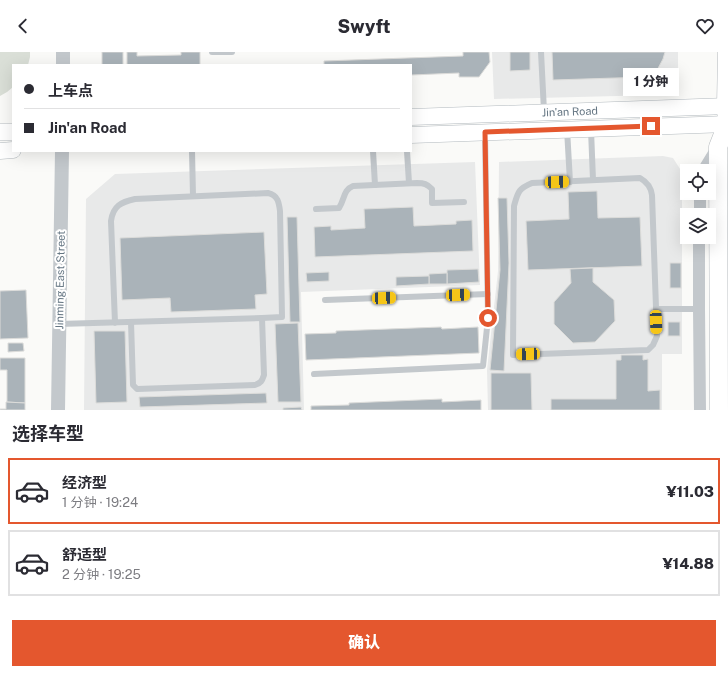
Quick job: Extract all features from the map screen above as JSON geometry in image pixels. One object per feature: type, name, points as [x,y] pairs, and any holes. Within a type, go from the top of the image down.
[{"type":"main road","points":[[719,410],[718,147],[728,124],[727,52]]},
{"type":"main road","name":"Jin'an Road","points":[[412,117],[727,106]]},
{"type":"main road","name":"Jin'an Road","points":[[412,135],[728,124]]},
{"type":"main road","points":[[0,132],[12,132]]},
{"type":"main road","points":[[0,151],[12,150]]},
{"type":"street","points":[[63,52],[63,64]]},
{"type":"street","points":[[707,164],[718,147]]},
{"type":"street","name":"Jinming East Street","points":[[58,410],[62,152]]},
{"type":"street","points":[[699,244],[700,410]]},
{"type":"lane","points":[[212,52],[232,52]]},
{"type":"lane","points":[[541,52],[544,112]]},
{"type":"lane","points":[[590,128],[593,180]]},
{"type":"lane","points":[[568,129],[570,182]]},
{"type":"lane","points":[[314,374],[483,366],[488,318],[485,132]]},
{"type":"lane","points":[[192,152],[193,196]]},
{"type":"lane","points":[[373,152],[375,185]]},
{"type":"lane","points":[[407,152],[409,183]]},
{"type":"lane","points":[[640,178],[651,188],[657,336],[653,345],[648,350],[513,355],[514,206],[518,192],[532,183],[593,180],[640,178]]},
{"type":"lane","points":[[316,209],[339,208],[348,188],[353,186],[409,183],[423,183],[428,185],[432,189],[432,203],[464,202]]},
{"type":"lane","points":[[59,324],[115,323],[282,317],[280,211],[278,200],[273,194],[268,193],[135,199],[121,203],[112,213],[111,221],[115,323]]},
{"type":"lane","points":[[325,300],[488,294]]},
{"type":"lane","points":[[656,308],[699,309]]},
{"type":"lane","points":[[131,322],[133,385],[137,389],[152,389],[260,384],[264,375],[262,318]]},
{"type":"shaded area","points":[[0,52],[30,52],[28,64],[12,64],[12,88],[0,96]]},
{"type":"shaded area","points":[[492,52],[678,52],[678,76],[664,91],[657,95],[494,99]]},
{"type":"shaded area","points":[[663,156],[673,158],[680,169],[680,200],[682,200],[682,208],[680,208],[680,244],[682,244],[682,354],[662,354],[662,410],[488,410],[487,370],[498,271],[499,162]]},
{"type":"shaded area","points":[[475,162],[480,285],[301,292],[304,410],[84,410],[86,199],[115,174]]},
{"type":"building","points":[[102,52],[123,52],[123,64],[102,64]]},
{"type":"building","points":[[127,52],[137,52],[137,56],[181,55],[181,52],[200,52],[200,64],[127,64]]},
{"type":"building","points":[[463,52],[489,52],[490,62],[479,77],[459,77],[459,73],[412,75],[412,64],[324,64],[324,61],[463,56]]},
{"type":"building","points":[[510,52],[530,52],[530,70],[510,71]]},
{"type":"building","points":[[552,52],[665,52],[656,72],[646,77],[553,80]]},
{"type":"building","points":[[597,191],[598,218],[640,217],[642,266],[528,270],[526,221],[569,219],[568,192]]},
{"type":"building","points":[[498,198],[507,198],[509,263],[504,371],[490,370],[500,270]]},
{"type":"building","points":[[413,207],[414,226],[456,224],[456,221],[472,220],[473,251],[315,257],[314,227],[331,226],[331,230],[365,228],[364,209]]},
{"type":"building","points":[[287,217],[297,217],[300,322],[290,322]]},
{"type":"building","points":[[264,232],[267,294],[255,295],[256,309],[171,312],[170,298],[122,300],[120,238]]},
{"type":"building","points":[[670,263],[681,263],[681,288],[670,288]]},
{"type":"building","points":[[593,268],[593,282],[614,300],[615,321],[595,342],[573,343],[554,324],[554,302],[571,283],[570,269]]},
{"type":"building","points":[[478,269],[479,282],[447,284],[447,270]]},
{"type":"building","points":[[329,272],[329,281],[307,282],[306,273]]},
{"type":"building","points":[[447,273],[447,284],[429,284],[429,274]]},
{"type":"building","points":[[429,276],[429,284],[396,286],[396,277]]},
{"type":"building","points":[[26,290],[28,338],[0,339],[0,291]]},
{"type":"building","points":[[668,322],[680,322],[680,336],[668,336]]},
{"type":"building","points":[[298,323],[301,402],[278,402],[275,324]]},
{"type":"building","points":[[441,327],[442,329],[478,327],[479,353],[306,360],[305,334],[336,333],[336,331]]},
{"type":"building","points":[[94,331],[125,331],[127,402],[96,403]]},
{"type":"building","points":[[8,343],[23,343],[24,351],[8,352]]},
{"type":"building","points":[[621,355],[643,355],[643,360],[648,359],[648,391],[660,390],[660,410],[551,410],[551,399],[616,399],[616,360],[621,360]]},
{"type":"building","points":[[0,358],[25,358],[25,403],[7,402],[7,370],[0,370]]},
{"type":"building","points":[[491,373],[531,373],[532,410],[491,410]]},
{"type":"building","points":[[266,393],[267,403],[140,407],[139,397]]},
{"type":"building","points":[[442,399],[442,402],[481,400],[481,410],[311,410],[311,406]]},
{"type":"building","points":[[6,402],[25,403],[25,410],[0,410],[6,409]]},
{"type":"building","points":[[301,407],[302,410],[283,410],[283,408]]},
{"type":"route","points":[[488,318],[485,132],[651,126]]}]
